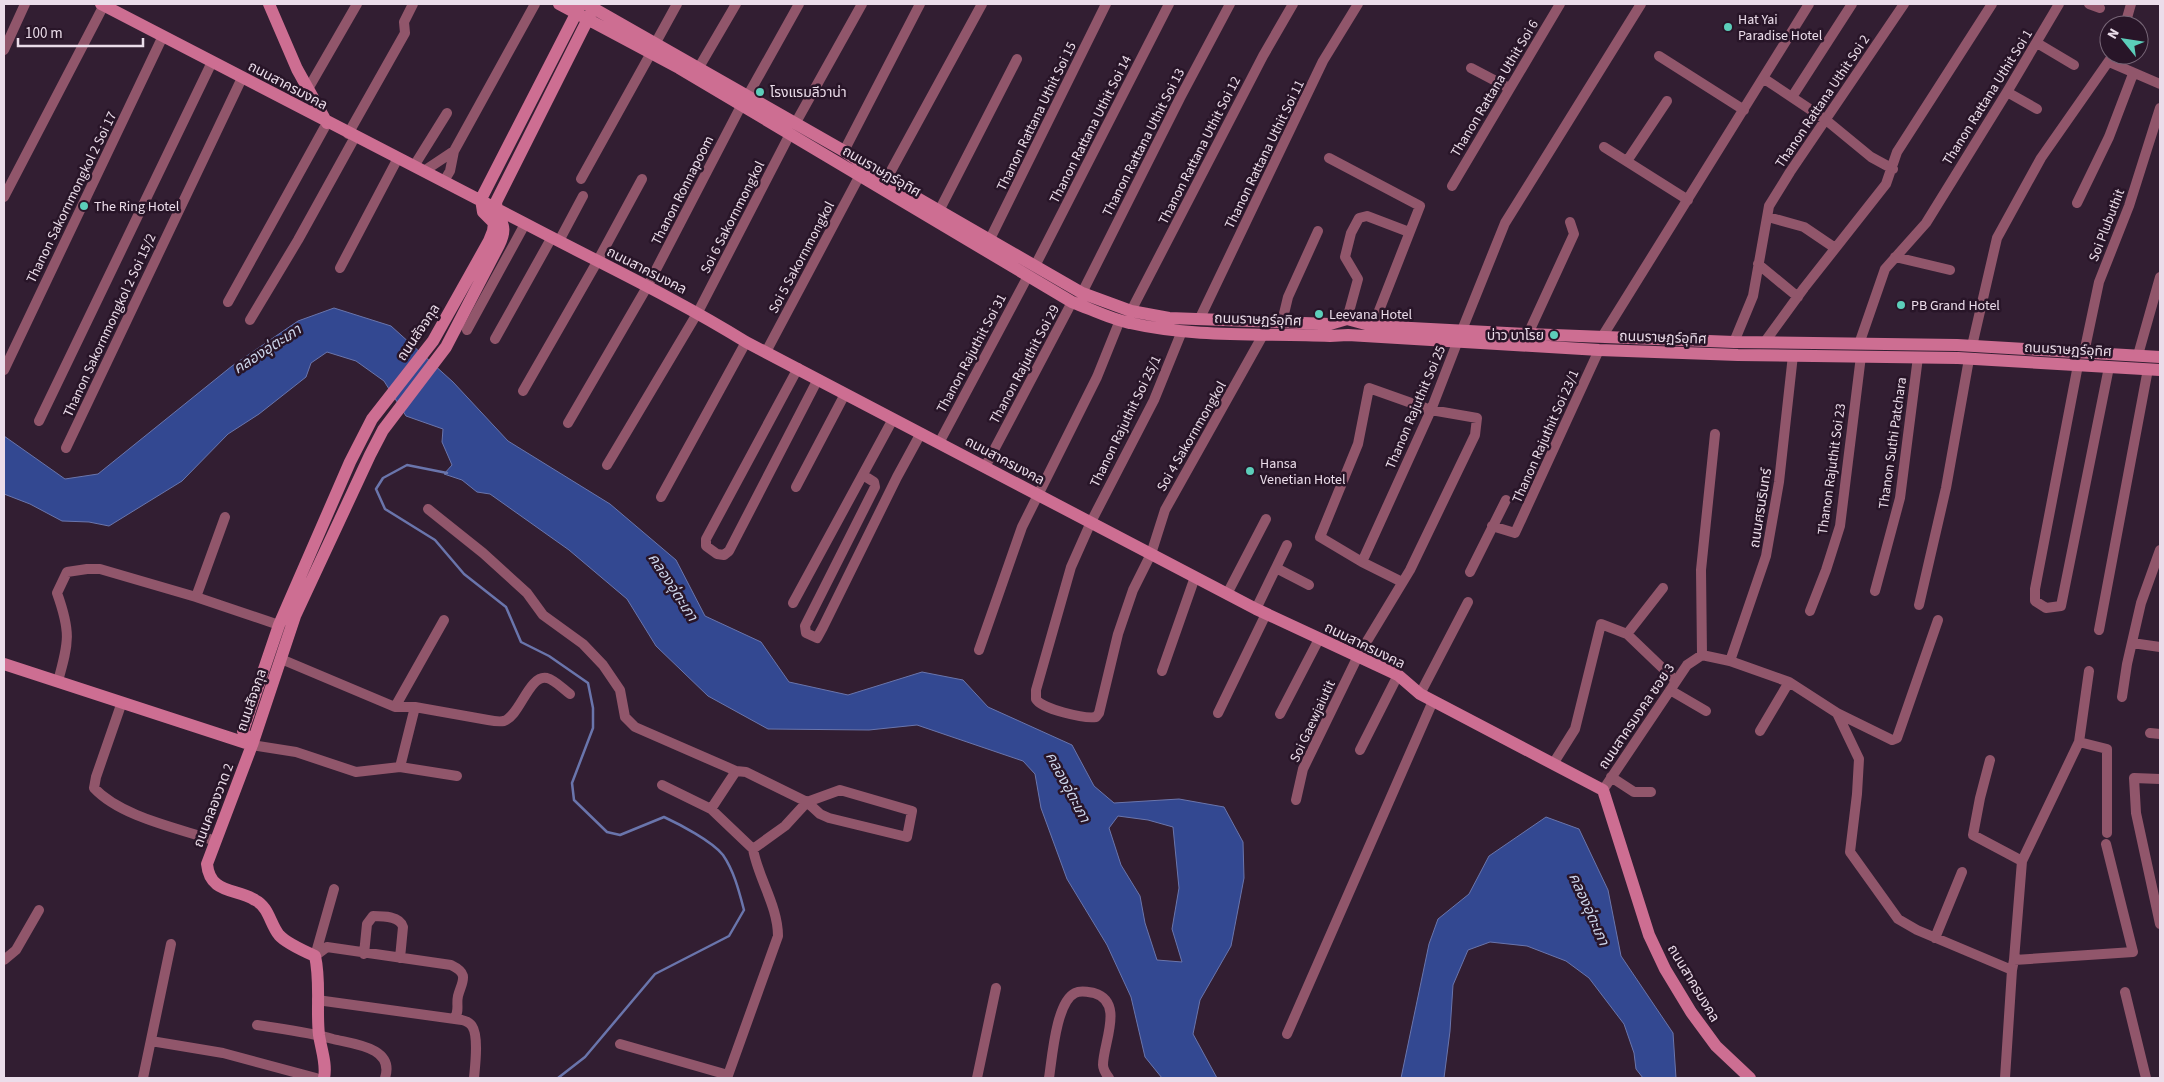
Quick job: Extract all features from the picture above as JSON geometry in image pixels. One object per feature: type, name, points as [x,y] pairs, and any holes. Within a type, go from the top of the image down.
[{"type":"street","points":[[4,50],[25,4]]},
{"type":"street","points":[[228,302],[327,122],[298,70],[269,4]]},
{"type":"street","points":[[308,89],[357,4]]},
{"type":"street","points":[[250,320],[298,240],[352,136],[405,33],[404,22],[413,4]]},
{"type":"street","points":[[444,181],[450,171],[454,151],[535,4]]},
{"type":"street","name":"ถนนราษฏร์อุทิศ","points":[[559,4],[578,8],[587,20],[698,69],[744,101]]},
{"type":"street","points":[[581,179],[677,4]]},
{"type":"street","points":[[698,69],[736,4]]},
{"type":"street","name":"Thanon Ronnapoom","points":[[568,424],[647,287],[744,101],[799,4]]},
{"type":"street","name":"Soi 6 Sakornmongkol","points":[[607,465],[698,312],[793,129],[862,4]]},
{"type":"street","points":[[844,152],[920,4]]},
{"type":"street","points":[[886,180],[982,4]]},
{"type":"street","name":"Thanon Rattana Uthit Soi 15","points":[[990,239],[1106,4]]},
{"type":"street","name":"Thanon Rattana Uthit Soi 14","points":[[1031,271],[1169,4]]},
{"type":"street","name":"Thanon Rattana Uthit Soi 13","points":[[1077,297],[1230,4]]},
{"type":"street","name":"Thanon Rattana Uthit Soi 12","points":[[1131,311],[1259,64],[1293,4]]},
{"type":"street","name":"Thanon Rattana Uthit Soi 11","points":[[1199,320],[1323,61],[1358,4]]},
{"type":"street","name":"Thanon Rattana Uthit Soi 6","points":[[1452,186],[1560,4]]},
{"type":"street","points":[[1462,330],[1506,223],[1641,4]]},
{"type":"street","points":[[1602,337],[1809,4]]},
{"type":"street","points":[[1792,97],[1852,4]]},
{"type":"street","name":"Thanon Rattana Uthit Soi 2","points":[[1734,342],[1753,296],[1769,206],[1904,4]]},
{"type":"street","points":[[1764,343],[1835,248],[1886,184],[1897,152],[1992,4]]},
{"type":"street","name":"Thanon Rattana Uthit Soi 1","points":[[1895,257],[1916,236],[1937,204],[2037,43],[2059,4]]},
{"type":"street","points":[[2089,4],[2100,8]]},
{"type":"street","points":[[4,198],[102,5]]},
{"type":"street","name":"ถนนสาครมงคล","points":[[102,5],[352,136],[481,199],[597,262],[698,312],[746,342],[1227,594],[1398,675],[1420,694],[1603,790],[1649,935],[1664,970],[1716,1046],[1750,1078]]},
{"type":"street","points":[[497,209],[496,202],[587,20],[592,5]]},
{"type":"street","name":"ถนนราษฏร์อุทิศ","points":[[592,5],[653,48],[793,129],[860,175],[916,203],[1031,271],[1120,320],[1182,331],[1263,335],[1330,330],[1347,319],[1373,326],[1764,343],[1860,350],[1918,357],[1969,359],[2084,353],[2160,357]]},
{"type":"street","points":[[481,199],[578,8]]},
{"type":"street","name":"Thanon Sakornmongkol 2 Soi 17","points":[[4,370],[163,36]]},
{"type":"street","points":[[2037,43],[2074,65]]},
{"type":"street","points":[[1659,56],[1744,110]]},
{"type":"street","points":[[939,211],[1017,59]]},
{"type":"street","points":[[38,421],[212,62]]},
{"type":"street","points":[[1972,346],[1997,238],[2041,158],[2107,65]]},
{"type":"street","points":[[2120,65],[2133,74],[2160,84]]},
{"type":"street","points":[[1471,68],[1509,88]]},
{"type":"street","points":[[2077,203],[2108,137],[2133,74]]},
{"type":"street","name":"Thanon Sakornmongkol 2 Soi 15/2","points":[[66,448],[242,78]]},
{"type":"street","points":[[1763,78],[1826,120],[1871,157],[1892,169]]},
{"type":"street","points":[[2007,92],[2037,109]]},
{"type":"street","points":[[1626,162],[1667,101]]},
{"type":"street","name":"Soi Plubuthit","points":[[2084,353],[2099,282],[2129,206],[2160,108]]},
{"type":"street","points":[[419,169],[434,144],[447,113]]},
{"type":"street","name":"ถนนราษฏร์อุทิศ","points":[[793,129],[844,152],[916,203],[939,211],[990,239],[1031,271]]},
{"type":"street","points":[[1604,148],[1688,200]]},
{"type":"street","points":[[419,169],[454,151]]},
{"type":"street","points":[[340,268],[398,158]]},
{"type":"street","points":[[1329,158],[1420,206],[1373,326]]},
{"type":"street","name":"Soi 5 Sakornmongkol","points":[[766,352],[860,175]]},
{"type":"street","points":[[523,391],[642,179]]},
{"type":"street","points":[[494,339],[583,196]]},
{"type":"street","name":"ถนนสัจจกุล","points":[[252,745],[243,731],[279,625],[350,462],[372,419],[433,341],[493,231],[494,223],[483,212],[481,199]]},
{"type":"street","name":"ถนนสัจจกุล","points":[[252,745],[295,616],[383,430],[446,347],[505,234],[497,209]]},
{"type":"street","points":[[1347,319],[1358,279],[1345,257],[1351,233],[1359,218],[1367,216],[1409,232]]},
{"type":"street","points":[[1768,216],[1804,227],[1835,248]]},
{"type":"street","points":[[1528,334],[1574,234],[1570,222]]},
{"type":"street","points":[[467,330],[525,224]]},
{"type":"street","points":[[1282,322],[1288,297],[1318,231]]},
{"type":"street","points":[[1895,257],[1950,270]]},
{"type":"street","name":"Thanon Rajuthit Soi 23","points":[[1810,611],[1840,526],[1860,350],[1885,269],[1895,257]]},
{"type":"street","points":[[1758,264],[1798,297]]},
{"type":"street","name":"Thanon Rajuthit Soi 31","points":[[939,443],[1031,271]]},
{"type":"street","points":[[2138,355],[2160,277]]},
{"type":"street","name":"ถนนราษฏร์อุทิศ","points":[[1077,297],[1131,311],[1169,318],[1282,322],[1348,335],[1457,343],[1738,355],[1793,355],[1860,350],[1972,346],[2078,365],[2154,369]]},
{"type":"street","name":"Thanon Rajuthit Soi 29","points":[[985,467],[1077,297]]},
{"type":"street","points":[[979,650],[1022,527],[1097,377],[1120,320]]},
{"type":"street","name":"Thanon Rajuthit Soi 25/1","points":[[1096,717],[1082,717],[1041,705],[1036,699],[1036,690],[1071,567],[1091,522],[1154,400],[1182,331]]},
{"type":"street","name":"Soi 4 Sakornmongkol","points":[[1096,717],[1099,713],[1118,634],[1130,598],[1151,554],[1165,510],[1263,335]]},
{"type":"street","points":[[661,497],[746,342]]},
{"type":"street","name":"Thanon Rajuthit Soi 25","points":[[1362,562],[1431,410],[1457,343]]},
{"type":"street","name":"Thanon Rajuthit Soi 23/1","points":[[1492,526],[1515,533],[1599,350]]},
{"type":"street","name":"ถนนศรนรินทร์","points":[[1730,660],[1766,556],[1778,482],[1793,355]]},
{"type":"street","name":"Thanon Suthi Patchara","points":[[1875,591],[1900,498],[1918,357]]},
{"type":"street","points":[[1919,606],[1946,488],[1969,359]]},
{"type":"street","points":[[2078,365],[2035,589],[2035,601],[2046,608],[2061,606],[2110,367]]},
{"type":"street","points":[[798,368],[706,539],[706,546],[717,554],[724,555],[729,551],[818,379]]},
{"type":"street","points":[[2099,630],[2154,369]]},
{"type":"street","points":[[1402,582],[1362,562],[1320,537],[1358,444],[1369,388],[1431,410]]},
{"type":"street","points":[[796,487],[845,394]]},
{"type":"street","name":"Soi Gaewjaiutit","points":[[1296,800],[1303,769],[1358,656],[1402,582],[1475,435],[1477,418],[1431,410]]},
{"type":"street","points":[[793,603],[893,419]]},
{"type":"street","points":[[863,475],[874,482],[875,487],[805,626],[806,633],[812,637],[816,638],[824,627],[897,477],[921,433]]},
{"type":"street","points":[[1715,434],[1701,570],[1702,655],[1730,660],[1789,682],[1837,714],[1892,740],[1897,738],[1938,620]]},
{"type":"street","points":[[1470,572],[1506,500]]},
{"type":"street","points":[[428,509],[483,553],[527,593],[543,615],[582,644],[603,665],[620,690],[625,717],[635,727],[736,771],[746,772],[807,802],[820,814],[829,818],[907,837],[912,811],[840,790],[807,802],[785,826],[753,849]]},
{"type":"street","points":[[196,598],[225,517]]},
{"type":"street","points":[[1227,594],[1266,519]]},
{"type":"street","points":[[1218,713],[1287,545]]},
{"type":"street","points":[[2122,697],[2141,603],[2160,550]]},
{"type":"street","points":[[1276,568],[1309,585]]},
{"type":"street","points":[[58,681],[68,648],[68,634],[65,614],[57,593],[68,572],[100,569],[279,625]]},
{"type":"street","points":[[1162,670],[1195,577]]},
{"type":"street","points":[[1627,634],[1663,588]]},
{"type":"street","points":[[1420,694],[1468,602]]},
{"type":"street","points":[[395,707],[444,620]]},
{"type":"street","points":[[1553,764],[1574,730],[1601,624],[1627,634],[1673,686],[1706,711]]},
{"type":"street","points":[[1280,714],[1319,639]]},
{"type":"street","points":[[2132,643],[2160,646]]},
{"type":"street","name":"ถนนสาครมงคล ซอย 3","points":[[1603,790],[1687,665],[1702,655]]},
{"type":"street","points":[[281,659],[395,707],[416,707],[499,722],[510,717],[538,680],[549,678],[570,694]]},
{"type":"street","points":[[4,664],[252,745],[296,752],[356,772],[400,767],[457,776]]},
{"type":"street","points":[[2006,1078],[2022,861],[2079,742],[2090,671]]},
{"type":"street","points":[[1360,750],[1398,675]]},
{"type":"street","points":[[1760,732],[1789,682]]},
{"type":"street","points":[[1287,1034],[1433,701]]},
{"type":"street","points":[[122,702],[96,777],[94,788],[105,799],[135,815],[216,841]]},
{"type":"street","points":[[400,767],[416,707]]},
{"type":"street","points":[[1837,714],[1859,758],[1850,852],[1898,919],[1917,930],[2013,965],[2133,952],[2106,844]]},
{"type":"street","points":[[2079,742],[2108,749],[2107,833]]},
{"type":"street","name":"ถนนคลองวาด 2","points":[[252,745],[207,864],[208,875],[216,885],[257,900],[267,911],[279,935],[315,956]]},
{"type":"street","points":[[1990,760],[1973,835],[2022,861]]},
{"type":"street","points":[[711,809],[736,771]]},
{"type":"street","points":[[1612,777],[1634,792],[1651,792]]},
{"type":"street","points":[[2158,779],[2134,778],[2136,814],[2160,924]]},
{"type":"street","points":[[620,1044],[727,1077],[778,936],[776,921],[753,849],[711,809],[662,785]]},
{"type":"street","points":[[1935,938],[1962,872]]},
{"type":"street","points":[[324,1078],[325,1072],[319,1034],[319,972],[315,956],[334,889]]},
{"type":"street","points":[[4,960],[16,950],[39,910]]},
{"type":"street","points":[[364,954],[367,924],[372,916],[378,916],[398,919],[402,923],[404,927],[400,958]]},
{"type":"street","points":[[143,1078],[171,944]]},
{"type":"street","points":[[315,956],[327,947],[364,954],[451,965],[461,972],[463,986],[458,996],[458,1014],[454,1019]]},
{"type":"street","points":[[977,1078],[996,988]]},
{"type":"street","points":[[1049,1078],[1058,1023],[1062,1012],[1070,997],[1076,992],[1084,991],[1103,997],[1110,1008],[1110,1019],[1102,1066],[1109,1078]]},
{"type":"street","points":[[2125,992],[2146,1078]]},
{"type":"street","points":[[318,1000],[468,1022],[474,1029],[476,1056],[474,1078]]},
{"type":"street","points":[[257,1025],[319,1034],[361,1044],[377,1053],[387,1064],[388,1070],[385,1078]]},
{"type":"street","points":[[151,1041],[222,1053],[316,1078]]},
{"type":"water","name":"คลองอุ่ตะเภา","points":[[334,308],[391,326],[453,382],[508,441],[610,504],[676,560],[705,616],[761,642],[789,682],[848,695],[922,672],[963,680],[988,707],[1072,745],[1094,786],[1114,803],[1179,799],[1224,807],[1243,842],[1244,878],[1231,946],[1200,1000],[1193,1034],[1217,1078],[1162,1078],[1145,1057],[1131,997],[1107,945],[1067,879],[1041,808],[1035,774],[1023,761],[917,725],[869,730],[768,729],[708,696],[656,646],[627,599],[569,550],[490,494],[477,492],[462,480],[444,474],[452,465],[442,442],[443,429],[406,416],[384,381],[356,361],[327,352],[311,363],[306,377],[259,414],[228,434],[182,481],[109,526],[89,522],[62,521],[30,504],[4,494],[4,436],[65,479],[98,474],[232,366],[298,321]],"holes":[[[1118,816],[1148,820],[1173,827],[1179,888],[1172,929],[1182,962],[1157,960],[1145,923],[1140,896],[1121,865],[1109,828]]]},
{"type":"water","name":"คลองอุ่ตะเภา","points":[[1546,817],[1579,829],[1608,890],[1621,956],[1673,1033],[1676,1078],[1643,1078],[1636,1069],[1634,1053],[1624,1024],[1589,978],[1566,961],[1527,946],[1490,942],[1468,950],[1453,985],[1444,1078],[1401,1078],[1429,944],[1438,919],[1469,894],[1489,856]]},
{"type":"waterway","points":[[447,473],[407,465],[383,478],[376,489],[385,509],[435,540],[464,574],[506,607],[521,642],[549,656],[588,683],[593,708],[593,728],[572,783],[574,800],[607,832],[620,835],[664,817],[686,828],[723,855],[736,881],[744,910],[729,936],[655,974],[585,1057],[558,1078]]},
{"type":"place","name":"Hat Yai Paradise Hotel","points":[[1728,27]]},
{"type":"place","name":"โรงแรมลีวาน่า","points":[[760,92]]},
{"type":"place","name":"The Ring Hotel","points":[[84,206]]},
{"type":"place","name":"PB Grand Hotel","points":[[1901,305]]},
{"type":"place","name":"Leevana Hotel","points":[[1319,314]]},
{"type":"place","name":"บ่าว บาโรย","points":[[1554,335]]},
{"type":"place","name":"Hansa Venetian Hotel","points":[[1250,471]]}]
